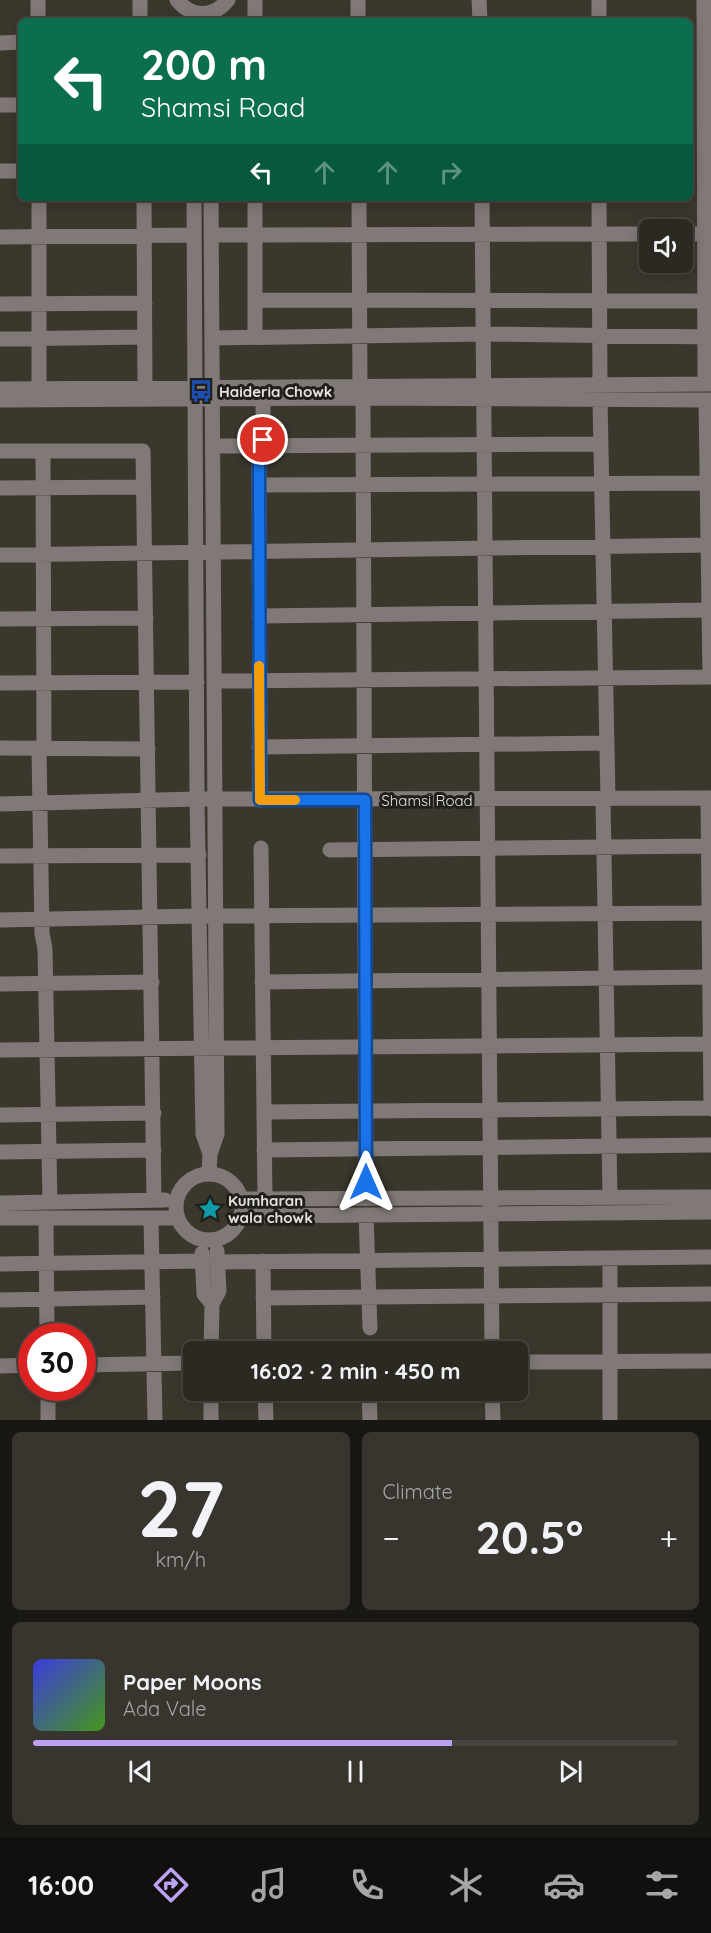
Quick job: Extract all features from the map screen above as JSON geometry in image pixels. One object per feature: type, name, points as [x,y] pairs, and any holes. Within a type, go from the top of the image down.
[{"type":"street","points":[[38,0],[38,18]]},
{"type":"street","points":[[140,0],[140,18]]},
{"type":"street","points":[[177,0],[192,16],[208,17],[228,0]]},
{"type":"street","points":[[255,0],[255,18]]},
{"type":"street","points":[[358,0],[358,18]]},
{"type":"street","points":[[479,0],[480,18]]},
{"type":"street","points":[[599,0],[599,18]]},
{"type":"street","points":[[0,400],[196,393],[600,392],[708,384],[705,301],[708,234],[697,170],[702,105],[697,39],[704,0]]},
{"type":"street","points":[[0,43],[18,42]]},
{"type":"street","points":[[0,105],[18,105]]},
{"type":"street","points":[[0,171],[18,171]]},
{"type":"street","points":[[39,201],[39,389]]},
{"type":"street","points":[[144,201],[145,388]]},
{"type":"street","points":[[194,201],[197,800],[200,916],[209,1049]]},
{"type":"street","points":[[209,1173],[210,1154],[203,1134],[216,916],[211,201]]},
{"type":"street","points":[[255,201],[255,337]]},
{"type":"street","points":[[359,201],[364,446],[366,1198]]},
{"type":"street","points":[[482,201],[492,1341]]},
{"type":"street","points":[[599,201],[600,444],[606,743],[603,847],[610,1197]]},
{"type":"street","points":[[211,235],[639,234]]},
{"type":"street","points":[[0,237],[194,235]]},
{"type":"street","points":[[255,300],[705,301]]},
{"type":"street","points":[[0,304],[145,303]]},
{"type":"street","points":[[212,338],[484,334],[708,337]]},
{"type":"street","points":[[0,339],[145,337]]},
{"type":"street","points":[[0,389],[145,388],[196,393]]},
{"type":"street","points":[[212,393],[263,398],[362,392]]},
{"type":"street","points":[[214,681],[711,677],[707,483],[708,400],[600,392]]},
{"type":"street","points":[[260,800],[259,446],[263,440],[263,398]]},
{"type":"street","points":[[213,446],[600,444]]},
{"type":"street","points":[[0,451],[143,451],[154,1200]]},
{"type":"street","points":[[43,451],[44,683],[40,803],[50,1202]]},
{"type":"street","points":[[259,485],[707,483]]},
{"type":"street","points":[[0,488],[143,487]]},
{"type":"street","points":[[0,555],[710,545]]},
{"type":"street","points":[[259,616],[709,610]]},
{"type":"street","points":[[0,619],[146,618]]},
{"type":"street","points":[[0,683],[197,681]]},
{"type":"street","points":[[259,747],[606,743]]},
{"type":"street","points":[[0,748],[148,749]]},
{"type":"street","points":[[264,1112],[711,1108],[710,798]]},
{"type":"street","name":"Shamsi Road","points":[[0,804],[197,800],[710,798]]},
{"type":"street","points":[[330,850],[709,846]]},
{"type":"street","points":[[261,848],[265,1199]]},
{"type":"street","points":[[0,856],[199,855]]},
{"type":"street","points":[[0,920],[200,916],[710,913]]},
{"type":"street","points":[[262,982],[710,977]]},
{"type":"street","points":[[0,984],[152,982]]},
{"type":"street","points":[[0,1050],[711,1044]]},
{"type":"street","points":[[0,1115],[154,1113]]},
{"type":"street","points":[[264,1150],[711,1145]]},
{"type":"street","points":[[0,1152],[154,1150]]},
{"type":"street","points":[[209,1173],[220,1175],[230,1181],[238,1189],[242,1199],[241,1216],[232,1231],[218,1239],[201,1239],[193,1236],[183,1228],[177,1218],[176,1200],[185,1184],[200,1174],[209,1173]]},
{"type":"street","points":[[242,1199],[711,1197]]},
{"type":"street","points":[[0,1203],[176,1200]]},
{"type":"street","points":[[241,1216],[711,1212]]},
{"type":"street","points":[[366,1215],[370,1328]]},
{"type":"street","points":[[0,1218],[177,1218]]},
{"type":"street","points":[[46,1218],[47,1323]]},
{"type":"street","points":[[152,1218],[155,1420]]},
{"type":"street","points":[[201,1239],[219,1291],[212,1304],[212,1341]]},
{"type":"street","points":[[210,1262],[218,1239]]},
{"type":"street","points":[[0,1264],[711,1257]]},
{"type":"street","points":[[610,1258],[610,1420]]},
{"type":"street","points":[[263,1261],[264,1341]]},
{"type":"street","points":[[263,1298],[711,1294]]},
{"type":"street","points":[[0,1300],[153,1297]]},
{"type":"street","points":[[528,1362],[711,1361]]},
{"type":"street","points":[[96,1365],[183,1364]]},
{"type":"street","points":[[0,1365],[18,1365]]},
{"type":"street","points":[[48,1401],[48,1420]]},
{"type":"street","points":[[211,1401],[211,1420]]},
{"type":"street","points":[[265,1401],[266,1420]]},
{"type":"street","points":[[369,1401],[370,1420]]},
{"type":"street","points":[[492,1401],[492,1420]]},
{"type":"slow traffic","points":[[259,666],[260,800],[295,800]]},
{"type":"place","name":"Haideria Chowk","points":[[201,391]]},
{"type":"place","name":"Kumharan wala chowk","points":[[210,1209]]},
{"type":"route","points":[[263,440],[259,446],[260,800],[365,800],[366,1182]]}]
